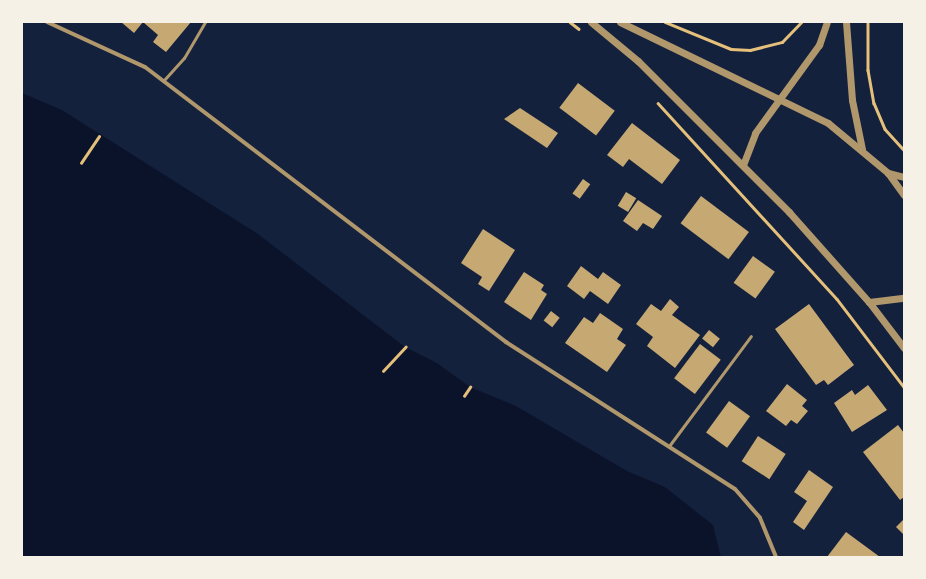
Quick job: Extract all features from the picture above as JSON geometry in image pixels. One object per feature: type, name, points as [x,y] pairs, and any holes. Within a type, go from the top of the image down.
[{"type":"street","points":[[47,22],[145,67],[506,342],[669,446],[749,502],[776,557]]},
{"type":"street","points":[[592,22],[638,60],[743,165],[869,302],[904,348]]},
{"type":"street","points":[[620,22],[781,97],[828,123],[862,149],[888,172],[904,195]]},
{"type":"street","points":[[743,165],[755,133],[819,45],[827,22]]},
{"type":"street","points":[[846,22],[852,100],[862,149]]},
{"type":"street","points":[[888,172],[904,177]]},
{"type":"street","points":[[869,302],[904,298]]},
{"type":"lane","points":[[164,80],[184,58],[205,22]]},
{"type":"lane","points":[[669,446],[751,336]]},
{"type":"path","points":[[665,22],[731,49],[750,50],[782,42],[802,22]]},
{"type":"path","points":[[868,22],[868,70],[874,104],[884,129],[904,150]]},
{"type":"path","points":[[666,112],[837,299],[904,387]]},
{"type":"path","points":[[81,163],[99,136]]},
{"type":"path","points":[[384,371],[405,347]]},
{"type":"path","points":[[464,396],[470,388]]},
{"type":"water","points":[[22,93],[62,110],[258,234],[405,347],[437,363],[470,387],[516,406],[627,471],[665,487],[713,525],[721,557],[22,557]]},
{"type":"building","points":[[121,22],[143,22],[134,33]]},
{"type":"building","points":[[143,22],[191,22],[166,52],[153,42],[158,35]]},
{"type":"building","points":[[578,83],[615,111],[596,135],[559,108]]},
{"type":"building","points":[[520,108],[558,133],[547,148],[504,119]]},
{"type":"building","points":[[632,123],[680,160],[662,184],[629,159],[623,167],[607,155]]},
{"type":"building","points":[[583,179],[590,184],[580,199],[572,194]]},
{"type":"building","points":[[626,192],[636,198],[628,212],[618,206]]},
{"type":"building","points":[[701,196],[749,232],[728,259],[681,223]]},
{"type":"building","points":[[638,200],[662,216],[653,229],[643,223],[637,231],[623,221]]},
{"type":"building","points":[[483,229],[515,250],[489,291],[478,284],[482,277],[461,263]]},
{"type":"building","points":[[753,256],[775,272],[755,299],[734,283]]},
{"type":"building","points":[[581,266],[598,279],[603,272],[621,285],[608,304],[590,291],[584,299],[567,286]]},
{"type":"building","points":[[524,272],[544,285],[541,290],[547,294],[531,320],[504,302]]},
{"type":"building","points":[[670,299],[679,307],[672,315],[700,335],[675,368],[647,346],[653,337],[636,324],[651,304],[661,311]]},
{"type":"building","points":[[809,304],[854,365],[828,385],[824,380],[816,385],[775,329]]},
{"type":"building","points":[[551,311],[560,318],[552,327],[544,320]]},
{"type":"building","points":[[600,313],[623,329],[617,339],[626,345],[607,372],[565,343],[584,317],[593,323]]},
{"type":"building","points":[[709,330],[720,339],[713,347],[702,339]]},
{"type":"building","points":[[700,344],[721,360],[695,394],[674,378]]},
{"type":"building","points":[[787,384],[807,400],[802,406],[808,411],[797,424],[791,420],[786,426],[766,411]]},
{"type":"building","points":[[868,385],[887,410],[852,432],[834,403],[852,390],[855,395]]},
{"type":"building","points":[[729,401],[750,416],[727,448],[706,433]]},
{"type":"building","points":[[898,425],[904,433],[904,497],[900,500],[863,452]]},
{"type":"building","points":[[758,436],[786,454],[769,479],[742,461]]},
{"type":"building","points":[[809,470],[833,487],[804,530],[793,522],[807,501],[794,492]]},
{"type":"building","points":[[904,519],[904,535],[896,527]]},
{"type":"building","points":[[846,532],[880,557],[827,557]]}]
